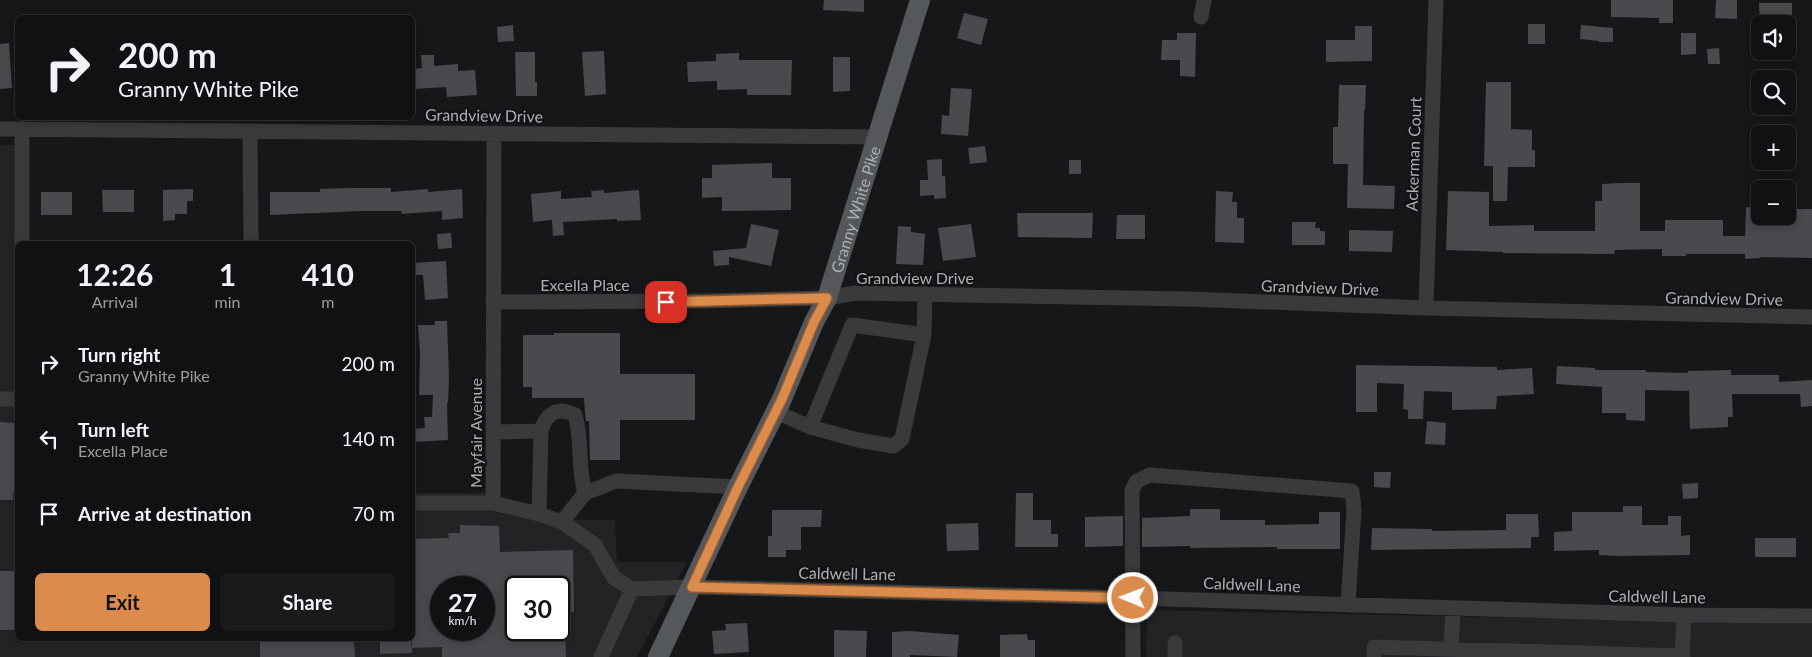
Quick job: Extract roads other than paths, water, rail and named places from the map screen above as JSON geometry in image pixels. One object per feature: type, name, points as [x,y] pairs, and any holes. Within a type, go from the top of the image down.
[{"type":"main road","name":"Granny White Pike","points":[[658,657],[738,487],[776,412],[814,322],[827,298],[920,0]]},
{"type":"street","points":[[1201,17],[1204,0]]},
{"type":"street","name":"Ackerman Court","points":[[1426,308],[1436,0]]},
{"type":"street","name":"Grandview Drive","points":[[0,129],[878,137]]},
{"type":"street","points":[[22,129],[22,241]]},
{"type":"street","points":[[250,131],[251,241]]},
{"type":"street","name":"Mayfair Avenue","points":[[494,133],[492,302],[493,503],[539,514],[562,522],[595,545],[614,578],[632,589]]},
{"type":"street","name":"Grandview Drive","points":[[827,298],[855,293],[1188,299],[1426,308],[1812,318]]},
{"type":"street","points":[[776,412],[810,426],[858,440],[893,446],[902,439],[924,334],[926,294]]},
{"type":"street","name":"Excella Place","points":[[492,302],[704,301],[827,298]]},
{"type":"street","points":[[810,426],[852,325],[924,334]]},
{"type":"street","points":[[0,399],[15,399]]},
{"type":"street","points":[[539,514],[541,431],[543,423],[550,413],[560,410],[575,415],[578,424],[581,482],[585,494]]},
{"type":"street","points":[[493,432],[541,431]]},
{"type":"street","points":[[1133,657],[1132,490],[1137,481],[1150,475],[1352,491],[1354,510],[1348,605]]},
{"type":"street","points":[[562,522],[585,494],[616,481],[738,487]]},
{"type":"street","points":[[415,503],[493,503]]},
{"type":"street","points":[[601,657],[632,589],[692,587]]},
{"type":"street","name":"Caldwell Lane","points":[[692,587],[1684,615],[1812,616]]},
{"type":"street","points":[[1451,649],[1453,608]]},
{"type":"street","points":[[1374,657],[1374,647],[1682,657],[1684,615]]}]
